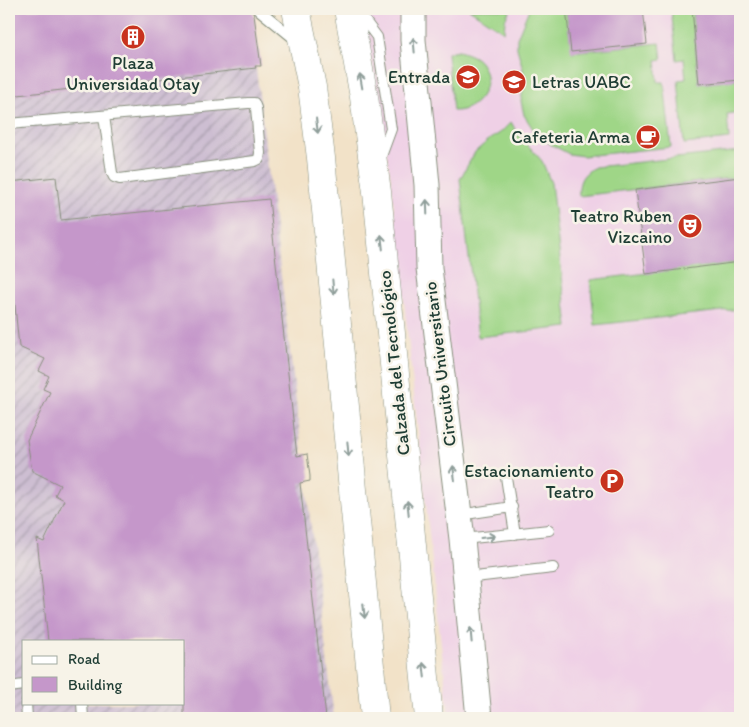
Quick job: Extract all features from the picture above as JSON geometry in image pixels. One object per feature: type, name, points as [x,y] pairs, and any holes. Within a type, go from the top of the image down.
[{"type":"main road","points":[[296,9],[312,88],[321,158],[375,718]]},
{"type":"main road","name":"Calzada del Tecnológico","points":[[348,9],[364,97],[374,174],[429,718]]},
{"type":"street","name":"Circuito Universitario","points":[[413,9],[413,40],[427,185],[429,268],[462,540],[479,718]]},
{"type":"lane","points":[[258,9],[304,48]]},
{"type":"lane","points":[[356,9],[377,37],[391,130],[374,174]]},
{"type":"lane","points":[[9,124],[248,102],[254,103],[256,108],[259,159],[120,179],[114,177],[112,173],[104,116]]},
{"type":"lane","points":[[506,477],[515,534]]},
{"type":"lane","points":[[459,515],[512,507]]},
{"type":"lane","points":[[462,540],[549,530]]},
{"type":"lane","points":[[466,578],[553,568]]},
{"type":"lane","points":[[9,687],[22,685]]},
{"type":"lane","points":[[26,704],[27,718]]},
{"type":"lane","points":[[82,704],[83,718]]},
{"type":"shaded area","points":[[362,9],[740,9],[740,718],[449,718],[391,180]]},
{"type":"shaded area","points":[[256,68],[334,718],[9,718],[9,96]]},
{"type":"green space","points":[[469,9],[510,9],[505,20],[504,32]]},
{"type":"green space","points":[[529,9],[566,9],[572,52],[660,43],[662,59],[656,60],[658,82],[664,82],[671,147],[583,156],[569,154],[550,144],[533,129],[524,115],[521,101],[524,85],[523,69],[517,48],[517,38]]},
{"type":"green space","points":[[671,9],[692,9],[699,84],[740,80],[740,112],[727,114],[729,139],[684,144],[678,80],[686,79],[684,59],[677,60]]},
{"type":"green space","points":[[459,51],[477,59],[483,67],[486,85],[478,100],[471,106],[463,110],[453,111],[447,53]]},
{"type":"green space","points":[[511,122],[518,134],[542,161],[551,183],[568,327],[478,337],[460,179],[475,152]]},
{"type":"green space","points":[[740,151],[740,177],[579,196],[579,186],[582,178],[595,167]]},
{"type":"green space","points":[[740,262],[740,309],[595,325],[590,280]]},
{"type":"building","name":"Plaza Universidad Otay","points":[[9,9],[251,9],[254,15],[261,66],[9,96]]},
{"type":"building","points":[[566,9],[643,9],[647,44],[571,52]]},
{"type":"building","points":[[692,9],[740,9],[740,80],[699,84]]},
{"type":"building","points":[[56,177],[61,220],[269,199],[297,456],[307,454],[310,476],[310,481],[300,483],[326,718],[184,718],[185,640],[48,640],[37,539],[44,542],[64,500],[55,495],[60,485],[32,471],[27,440],[50,392],[43,389],[49,376],[39,371],[45,359],[19,347],[11,265],[9,265],[9,182]]},
{"type":"building","name":"Teatro Ruben Vizcaino","points":[[740,177],[740,262],[646,274],[635,190]]},
{"type":"place","name":"Plaza Universidad Otay","points":[[133,37]]},
{"type":"place","name":"Entrada","points":[[468,77]]},
{"type":"place","name":"Letras UABC","points":[[514,82]]},
{"type":"place","name":"Cafeteria Arma","points":[[648,137]]},
{"type":"place","name":"Teatro Ruben Vizcaino","points":[[690,226]]},
{"type":"place","name":"Estacionamiento Teatro","points":[[612,481]]}]
